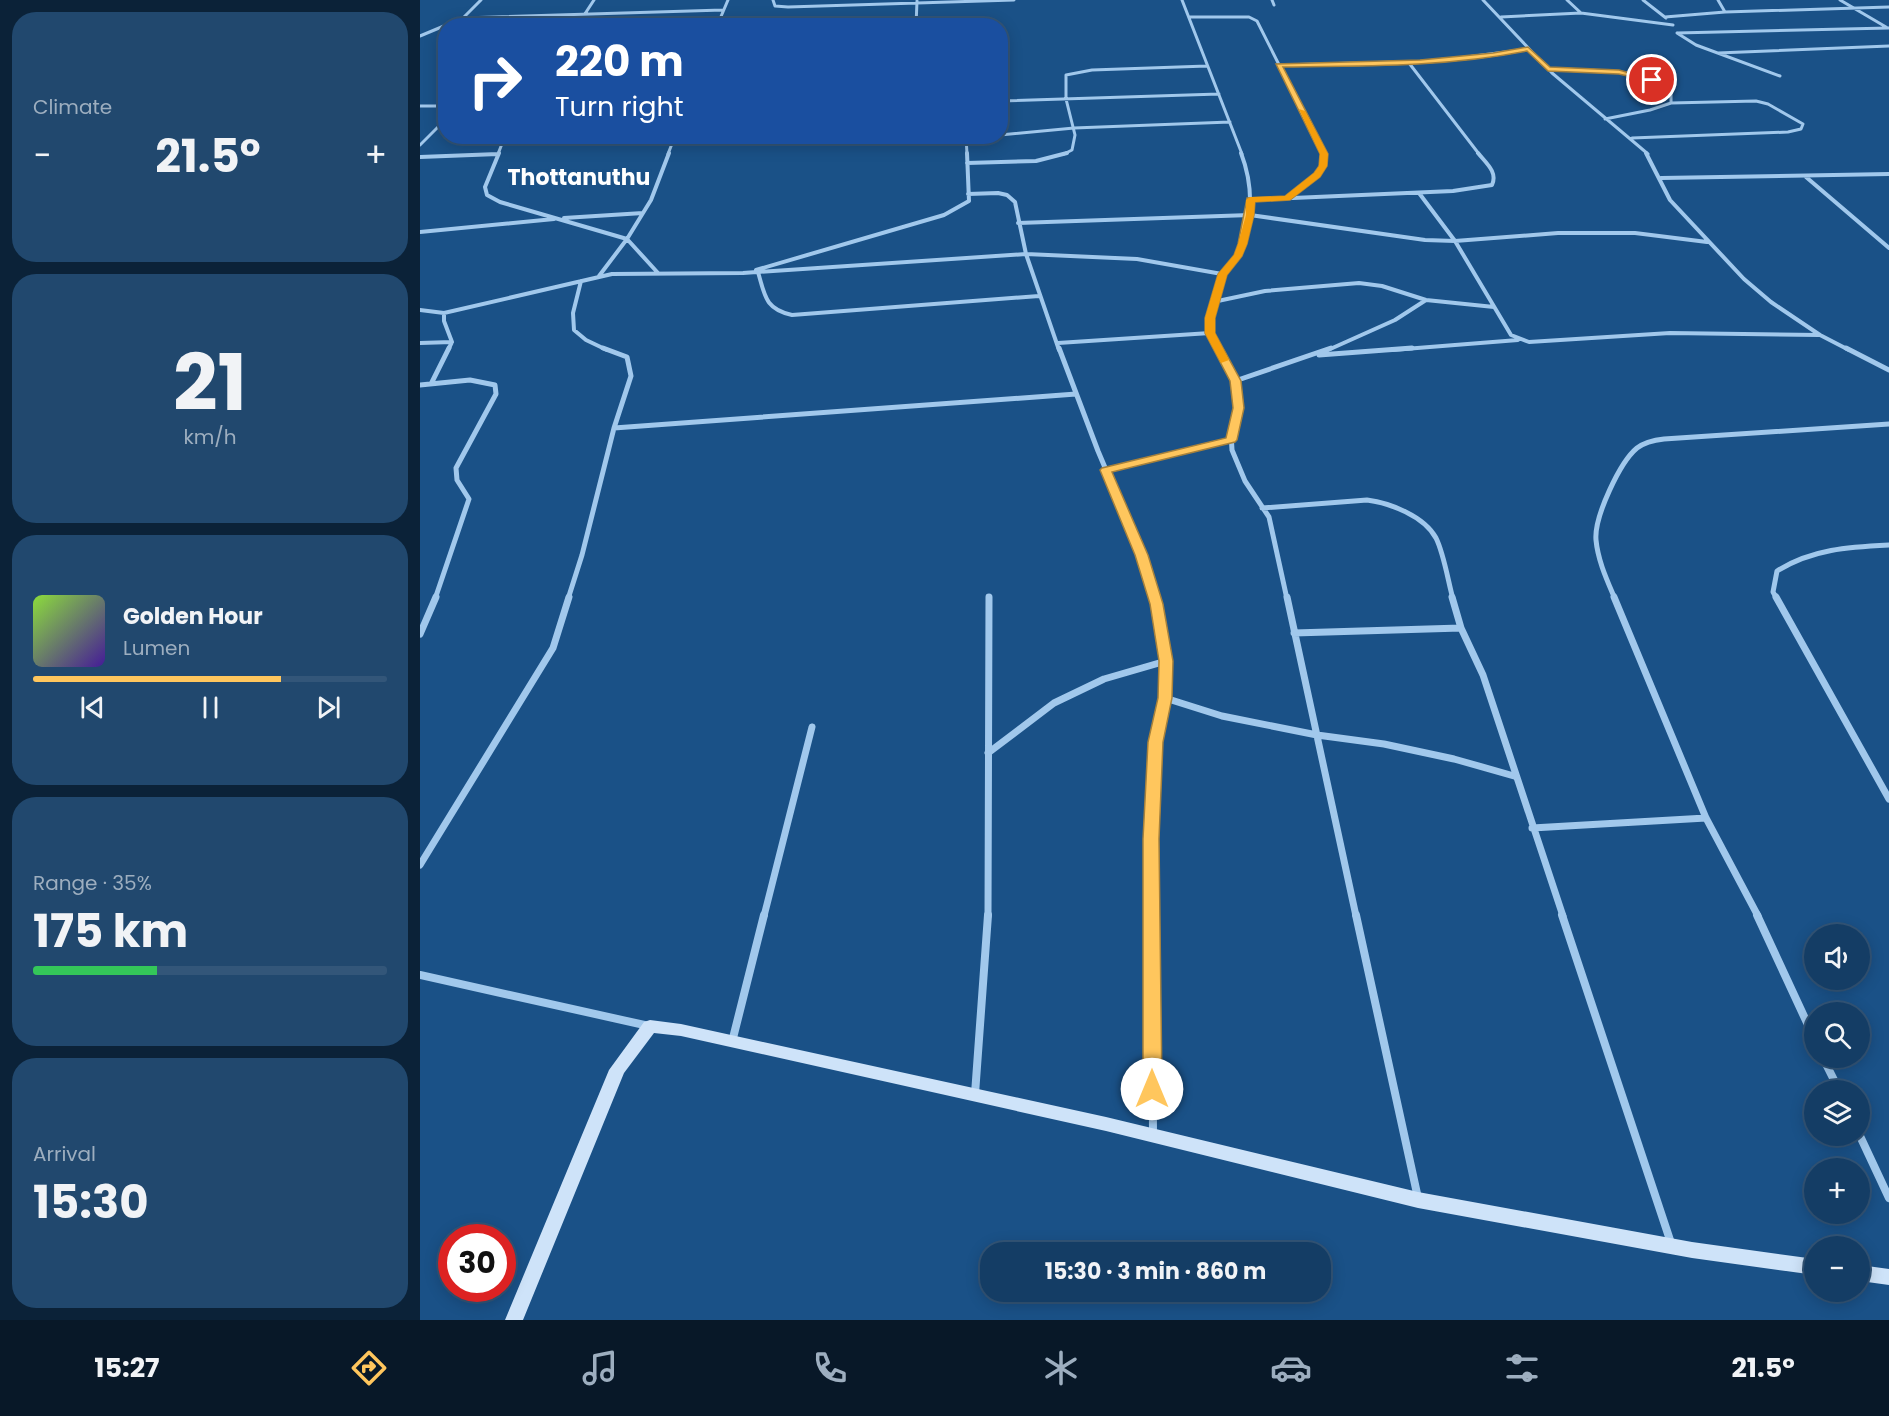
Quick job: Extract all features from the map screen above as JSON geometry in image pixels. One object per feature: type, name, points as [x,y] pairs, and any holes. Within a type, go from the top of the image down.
[{"type":"street","points":[[463,18],[480,0]]},
{"type":"street","points":[[583,18],[594,0]]},
{"type":"street","points":[[720,18],[728,0]]},
{"type":"street","points":[[773,0],[773,4],[781,7],[1014,0]]},
{"type":"street","points":[[846,0],[846,5]]},
{"type":"street","points":[[1182,0],[1249,173],[1250,215],[1238,256],[1222,274],[1214,303],[1210,333],[1235,381],[1238,408],[1231,440],[1239,467],[1252,496],[1269,517],[1418,1200]]},
{"type":"street","points":[[1272,0],[1274,5]]},
{"type":"street","points":[[1483,0],[1548,69],[1648,153],[1670,200],[1707,242],[1771,303],[1820,335],[1889,370]]},
{"type":"street","points":[[1567,0],[1581,13]]},
{"type":"street","points":[[1643,0],[1665,17],[1677,33],[1696,45],[1780,76]]},
{"type":"street","points":[[1718,0],[1725,12]]},
{"type":"street","points":[[1840,0],[1888,28]]},
{"type":"street","points":[[916,18],[917,2]]},
{"type":"street","points":[[1665,17],[1725,12],[1889,7]]},
{"type":"street","points":[[463,18],[723,10]]},
{"type":"street","points":[[1501,17],[1581,13],[1673,25]]},
{"type":"street","points":[[1189,17],[1254,18],[1324,154],[1323,166],[1317,175],[1287,198]]},
{"type":"street","points":[[420,36],[438,28]]},
{"type":"street","points":[[1677,33],[1888,28]]},
{"type":"street","points":[[1718,53],[1889,46]]},
{"type":"street","points":[[1279,65],[1408,63],[1493,56],[1528,49]]},
{"type":"street","points":[[1250,200],[1419,193],[1481,189],[1492,185],[1496,179],[1494,173],[1408,63]]},
{"type":"street","points":[[967,163],[1038,160],[1064,156],[1072,150],[1074,128],[1066,99],[1064,77],[1070,73],[1092,70],[1207,66]]},
{"type":"street","points":[[1548,69],[1631,73],[1652,80],[1671,95],[1671,103]]},
{"type":"street","points":[[1008,101],[1219,94]]},
{"type":"street","points":[[1605,119],[1650,110],[1671,103],[1756,101],[1768,104],[1803,124],[1801,129],[1788,132],[1632,138]]},
{"type":"street","points":[[420,106],[438,105]]},
{"type":"street","points":[[1008,134],[1074,128],[1230,122]]},
{"type":"street","points":[[420,145],[438,127]]},
{"type":"street","points":[[502,144],[485,187],[487,195],[500,202],[627,239],[658,273]]},
{"type":"street","points":[[598,277],[627,239],[651,200],[672,144]]},
{"type":"street","points":[[743,273],[944,215],[969,201],[966,144]]},
{"type":"street","points":[[420,158],[498,154]]},
{"type":"street","points":[[1661,178],[1889,174]]},
{"type":"street","points":[[1806,177],[1889,248]]},
{"type":"street","points":[[1419,193],[1455,241],[1511,335],[1518,340]]},
{"type":"street","points":[[968,194],[1007,195],[1015,202],[1018,223],[1039,296],[1106,470],[1142,555],[1156,604],[1166,661],[1165,698],[1156,742],[1151,839],[1153,1135]]},
{"type":"street","points":[[420,232],[559,218],[643,213]]},
{"type":"street","points":[[1018,223],[1250,215],[1425,240],[1455,241],[1596,233],[1662,235],[1707,242]]},
{"type":"street","points":[[420,310],[444,313],[598,277],[658,273],[743,273],[1026,254],[1137,259],[1222,274]]},
{"type":"street","points":[[758,272],[768,306],[778,313],[792,315],[1039,296]]},
{"type":"street","points":[[420,865],[553,648],[582,555],[614,428],[631,376],[627,357],[581,339],[574,332],[572,324],[581,281]]},
{"type":"street","points":[[1214,303],[1265,291],[1359,284],[1382,286],[1426,300],[1494,307]]},
{"type":"street","points":[[1235,381],[1313,356],[1395,320],[1426,300]]},
{"type":"street","points":[[431,384],[452,342],[444,321],[444,313]]},
{"type":"street","points":[[1058,343],[1210,333]]},
{"type":"street","points":[[1313,356],[1518,340],[1529,342],[1670,333],[1820,335]]},
{"type":"street","points":[[420,343],[452,342]]},
{"type":"street","points":[[420,385],[472,381],[491,382],[495,385],[496,394],[456,468],[458,480],[469,499],[434,602],[420,634]]},
{"type":"street","points":[[614,428],[1076,394]]},
{"type":"street","points":[[1804,1017],[1746,893],[1706,818],[1609,585],[1597,550],[1598,521],[1602,504],[1633,452],[1637,446],[1649,442],[1664,439],[1889,424]]},
{"type":"street","points":[[1106,470],[1231,440]]},
{"type":"street","points":[[1262,508],[1367,500],[1383,502],[1422,523],[1436,538],[1461,628],[1483,675],[1514,776],[1672,1246]]},
{"type":"street","points":[[1889,545],[1839,548],[1809,553],[1789,561],[1777,571],[1773,592],[1889,799]]},
{"type":"street","points":[[975,1096],[988,917],[989,597]]},
{"type":"street","points":[[1294,633],[1461,628]]},
{"type":"street","points":[[988,753],[1054,703],[1104,679],[1166,661]]},
{"type":"street","points":[[1165,698],[1222,716],[1317,735],[1384,744],[1454,759],[1514,776]]},
{"type":"street","points":[[732,1042],[812,726]]},
{"type":"street","points":[[1532,828],[1706,818]]},
{"type":"street","points":[[420,975],[650,1026],[681,1030],[1153,1135],[1418,1200],[1672,1246],[1804,1265]]},
{"type":"street","points":[[514,1320],[617,1070],[650,1026]]},
{"type":"street","points":[[1865,1146],[1889,1198]]},
{"type":"street","points":[[1870,1274],[1889,1277]]},
{"type":"slow traffic","points":[[1224,360],[1210,333],[1210,318],[1222,274],[1238,256],[1243,244],[1250,215],[1250,200],[1287,198],[1317,175],[1323,166],[1324,154],[1301,111]]},
{"type":"district","name":"Thottanuthu","points":[[579,177]]},
{"type":"route","points":[[1152,1089],[1151,839],[1156,742],[1165,698],[1166,661],[1156,604],[1142,555],[1106,470],[1231,440],[1238,408],[1235,381],[1210,333],[1210,318],[1222,274],[1238,256],[1243,244],[1250,215],[1250,200],[1287,198],[1317,175],[1323,166],[1324,154],[1279,65],[1420,62],[1493,56],[1528,49],[1548,69],[1631,73],[1652,80]]}]
